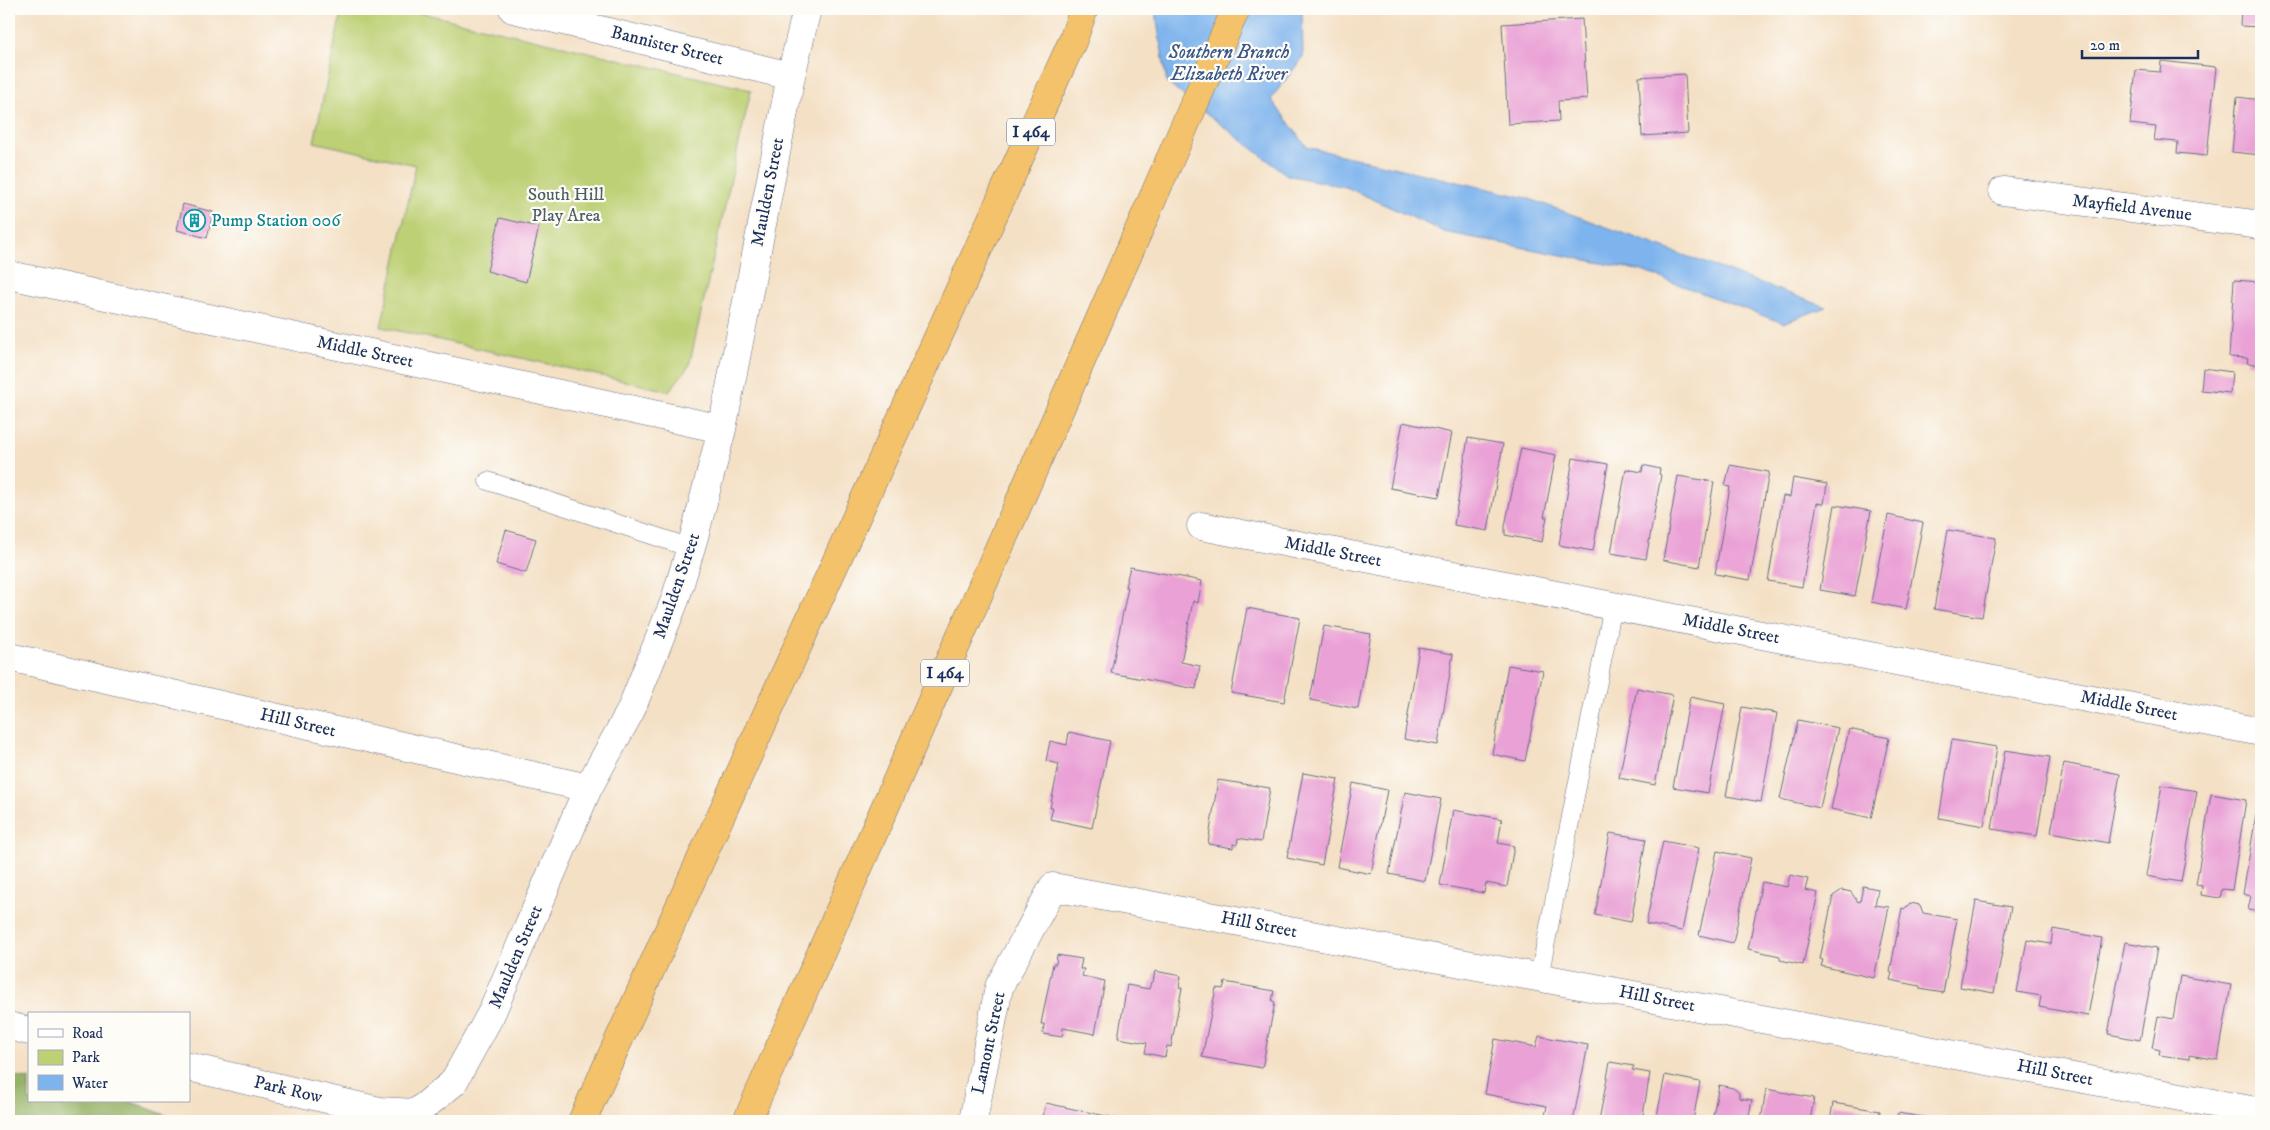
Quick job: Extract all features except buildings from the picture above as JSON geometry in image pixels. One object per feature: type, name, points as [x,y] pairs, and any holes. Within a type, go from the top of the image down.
[{"type":"highway","name":"I 464","points":[[582,1121],[976,255],[1073,40],[1084,9]]},
{"type":"highway","name":"I 464","points":[[747,1121],[1236,9]]},
{"type":"street","name":"Bannister Street","points":[[513,9],[791,76]]},
{"type":"street","name":"Maulden Street","points":[[416,1112],[453,1083],[491,1014],[588,788],[630,712],[675,600],[691,548],[722,429],[791,76],[807,9]]},
{"type":"street","name":"Mayfield Avenue","points":[[2003,191],[2261,225]]},
{"type":"street","name":"Middle Street","points":[[9,275],[722,429]]},
{"type":"street","name":"Middle Street","points":[[1201,526],[2261,732]]},
{"type":"street","name":"Hill Street","points":[[9,657],[588,788]]},
{"type":"street","name":"Hill Street","points":[[1053,886],[2261,1112]]},
{"type":"street","name":"Lamont Street","points":[[973,1121],[999,987],[1053,886]]},
{"type":"street","points":[[9,1026],[28,1030]]},
{"type":"street","name":"Park Row","points":[[190,1067],[379,1111],[416,1112]]},
{"type":"lane","points":[[488,481],[691,548]]},
{"type":"lane","points":[[1538,977],[1613,606]]},
{"type":"green space","name":"South Hill Play Area","points":[[342,9],[404,9],[751,90],[689,366],[669,391],[381,327],[416,165],[314,142]]},
{"type":"green space","points":[[9,1076],[28,1079],[28,1102],[132,1102],[181,1121],[9,1121]]},
{"type":"water","name":"Southern Branch Elizabeth River","points":[[1155,9],[1302,9],[1303,57],[1271,99],[1307,147],[1527,198],[1826,307],[1783,323],[1642,271],[1444,232],[1346,187],[1287,175],[1167,83]]},
{"type":"place","name":"Pump Station 006","points":[[195,221]]}]
